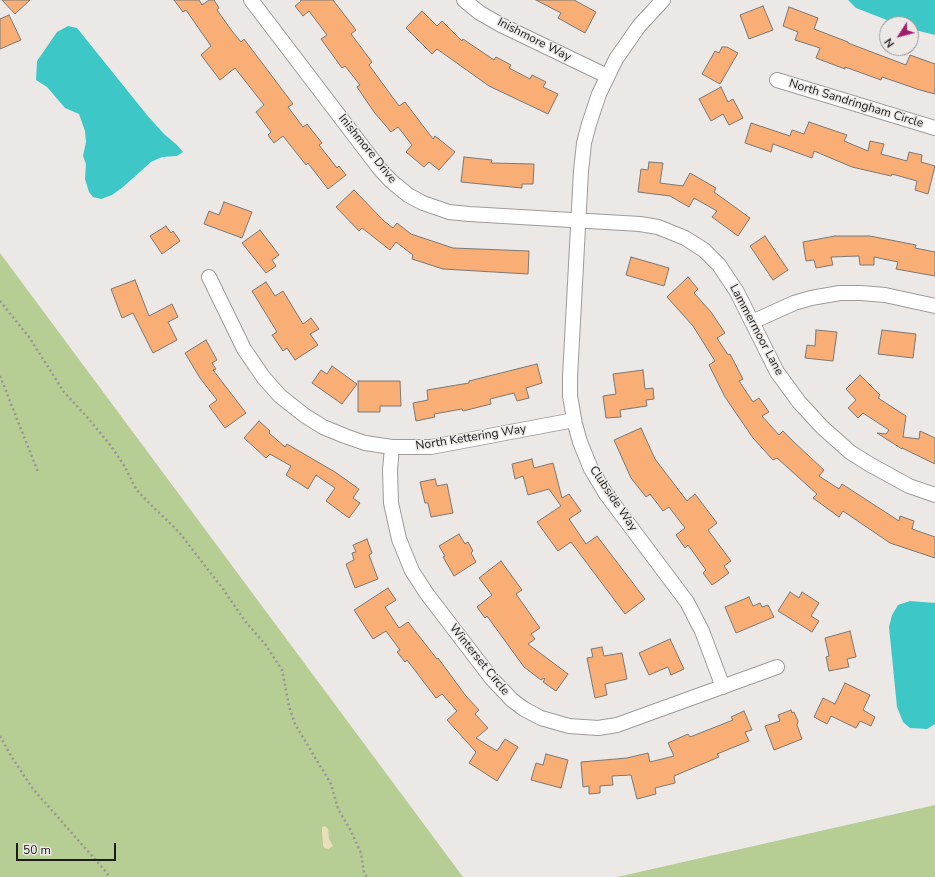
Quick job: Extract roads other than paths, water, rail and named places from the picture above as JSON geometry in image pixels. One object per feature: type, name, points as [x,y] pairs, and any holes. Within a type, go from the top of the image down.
[{"type":"street","name":"Inishmore Drive","points":[[251,0],[379,168],[391,181],[408,195],[423,203],[449,212],[578,221]]},
{"type":"street","name":"Inishmore Way","points":[[464,0],[480,13],[501,25],[607,76]]},
{"type":"street","name":"Clubside Way","points":[[663,0],[634,32],[619,54],[607,76],[592,111],[584,143],[578,221],[570,396],[574,420],[585,456],[601,487],[687,602],[702,631],[723,687]]},
{"type":"street","name":"North Sandringham Circle","points":[[777,80],[935,128]]},
{"type":"street","name":"Lammermoor Lane","points":[[578,221],[658,227],[685,238],[704,250],[719,265],[737,292],[777,372],[799,402],[822,428],[850,452],[869,464],[909,486],[935,495]]},
{"type":"street","name":"North Kettering Way","points":[[209,277],[250,359],[264,378],[280,396],[304,415],[338,434],[365,443],[392,447],[431,447],[574,420]]},
{"type":"street","points":[[752,322],[794,303],[840,293],[885,295],[935,306]]},
{"type":"street","name":"Winterset Circle","points":[[392,447],[390,470],[391,503],[399,539],[412,571],[427,594],[501,690],[512,700],[541,718],[569,726],[598,728],[617,725],[776,667]]},
{"type":"water","points":[[848,0],[935,0],[935,35],[919,31],[919,16],[879,17],[856,8]]},
{"type":"water","points":[[68,26],[77,28],[147,115],[183,152],[177,156],[162,157],[151,162],[123,187],[112,195],[101,199],[93,197],[89,192],[85,179],[86,164],[83,156],[86,142],[85,131],[79,114],[65,108],[47,87],[36,80],[37,61],[57,32]]},
{"type":"water","points":[[910,601],[935,603],[935,724],[927,729],[910,728],[903,722],[897,707],[889,627],[892,615],[898,605]]}]
